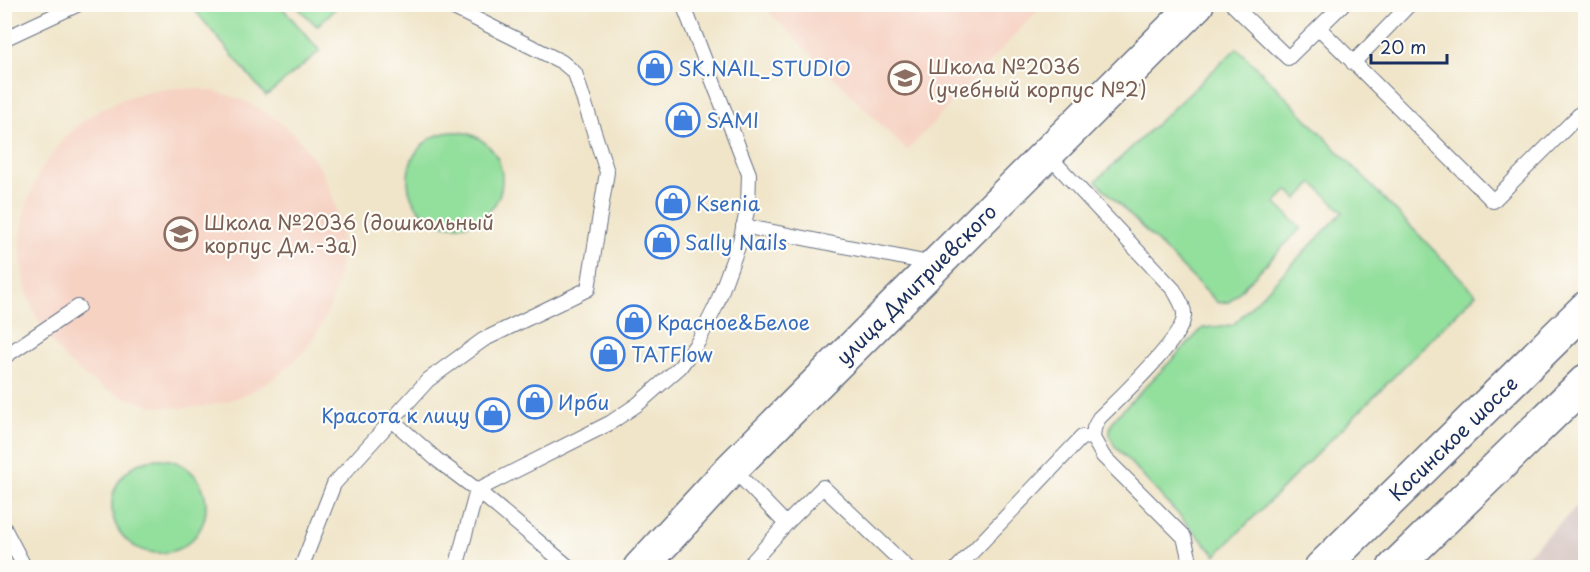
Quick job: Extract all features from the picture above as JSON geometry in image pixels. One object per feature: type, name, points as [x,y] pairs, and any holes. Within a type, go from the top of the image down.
[{"type":"main road","name":"улица Дмитриевского","points":[[640,567],[732,468],[1197,4]]},
{"type":"main road","name":"Косинское шоссе","points":[[1322,567],[1586,308]]},
{"type":"main road","points":[[1394,567],[1586,381]]},
{"type":"lane","points":[[4,37],[79,4]]},
{"type":"lane","points":[[301,567],[334,484],[428,381],[483,340],[588,289],[607,172],[575,73],[562,62],[446,4]]},
{"type":"lane","points":[[456,567],[477,490],[610,423],[638,404],[680,367],[698,342],[716,306],[741,241],[748,207],[749,174],[684,4]]},
{"type":"lane","points":[[1232,4],[1288,58],[1343,4]]},
{"type":"lane","points":[[1353,63],[1410,4]]},
{"type":"lane","points":[[1318,28],[1493,201],[1586,108]]},
{"type":"lane","points":[[1047,154],[1174,290],[1183,309],[1181,328],[1169,346],[1099,418],[1094,428],[1094,438],[1103,456],[1184,537],[1189,556],[1188,567]]},
{"type":"lane","points":[[743,226],[936,264]]},
{"type":"lane","points":[[4,357],[78,306]]},
{"type":"lane","points":[[392,420],[436,459],[570,567]]},
{"type":"lane","points":[[957,567],[1082,437],[1094,438]]},
{"type":"lane","points":[[732,468],[786,524]]},
{"type":"lane","points":[[747,567],[823,487],[908,567]]},
{"type":"lane","points":[[4,528],[25,567]]},
{"type":"shaded area","name":"Школа №2036 (учебный корпус №2)","points":[[762,5],[1043,5],[907,151]]},
{"type":"shaded area","name":"Школа №2036 (дошкольный корпус Дм.-3а)","points":[[181,88],[212,91],[242,100],[270,115],[294,135],[314,159],[329,187],[338,217],[341,248],[338,279],[329,309],[314,337],[294,361],[270,381],[242,396],[212,405],[181,408],[150,405],[120,396],[92,381],[68,361],[48,337],[33,309],[24,279],[21,248],[24,217],[33,187],[48,159],[68,135],[92,115],[120,100],[150,91]]},
{"type":"shaded area","points":[[1585,499],[1585,567],[1514,567]]},
{"type":"green space","points":[[197,5],[280,5],[320,51],[266,96],[193,8]]},
{"type":"green space","points":[[295,5],[339,5],[317,26]]},
{"type":"green space","points":[[1237,48],[1476,294],[1216,555],[1114,445],[1110,435],[1111,426],[1114,419],[1203,328],[1233,325],[1343,212],[1313,183],[1297,199],[1288,190],[1275,203],[1301,228],[1229,302],[1218,303],[1096,181]]},
{"type":"green space","points":[[455,132],[473,136],[488,146],[498,161],[502,179],[498,197],[488,212],[473,222],[455,226],[437,222],[422,212],[412,197],[408,179],[412,161],[422,146],[437,136]]},
{"type":"green space","points":[[159,459],[177,463],[192,473],[202,488],[206,506],[202,524],[192,539],[177,549],[159,553],[141,549],[126,539],[116,524],[112,506],[116,488],[126,473],[141,463]]},
{"type":"place","name":"SK.NAIL_STUDIO","points":[[655,68]]},
{"type":"place","name":"Школа №2036 (учебный корпус №2)","points":[[905,78]]},
{"type":"place","name":"SAMI","points":[[683,120]]},
{"type":"place","name":"Ksenia","points":[[673,203]]},
{"type":"place","name":"Школа №2036 (дошкольный корпус Дм.-3а)","points":[[181,234]]},
{"type":"place","name":"Sally Nails","points":[[662,242]]},
{"type":"place","name":"Красное&Белое","points":[[634,322]]},
{"type":"place","name":"TATFlow","points":[[608,354]]},
{"type":"place","name":"Ирби","points":[[535,402]]},
{"type":"place","name":"Красота к лицу","points":[[493,415]]}]
